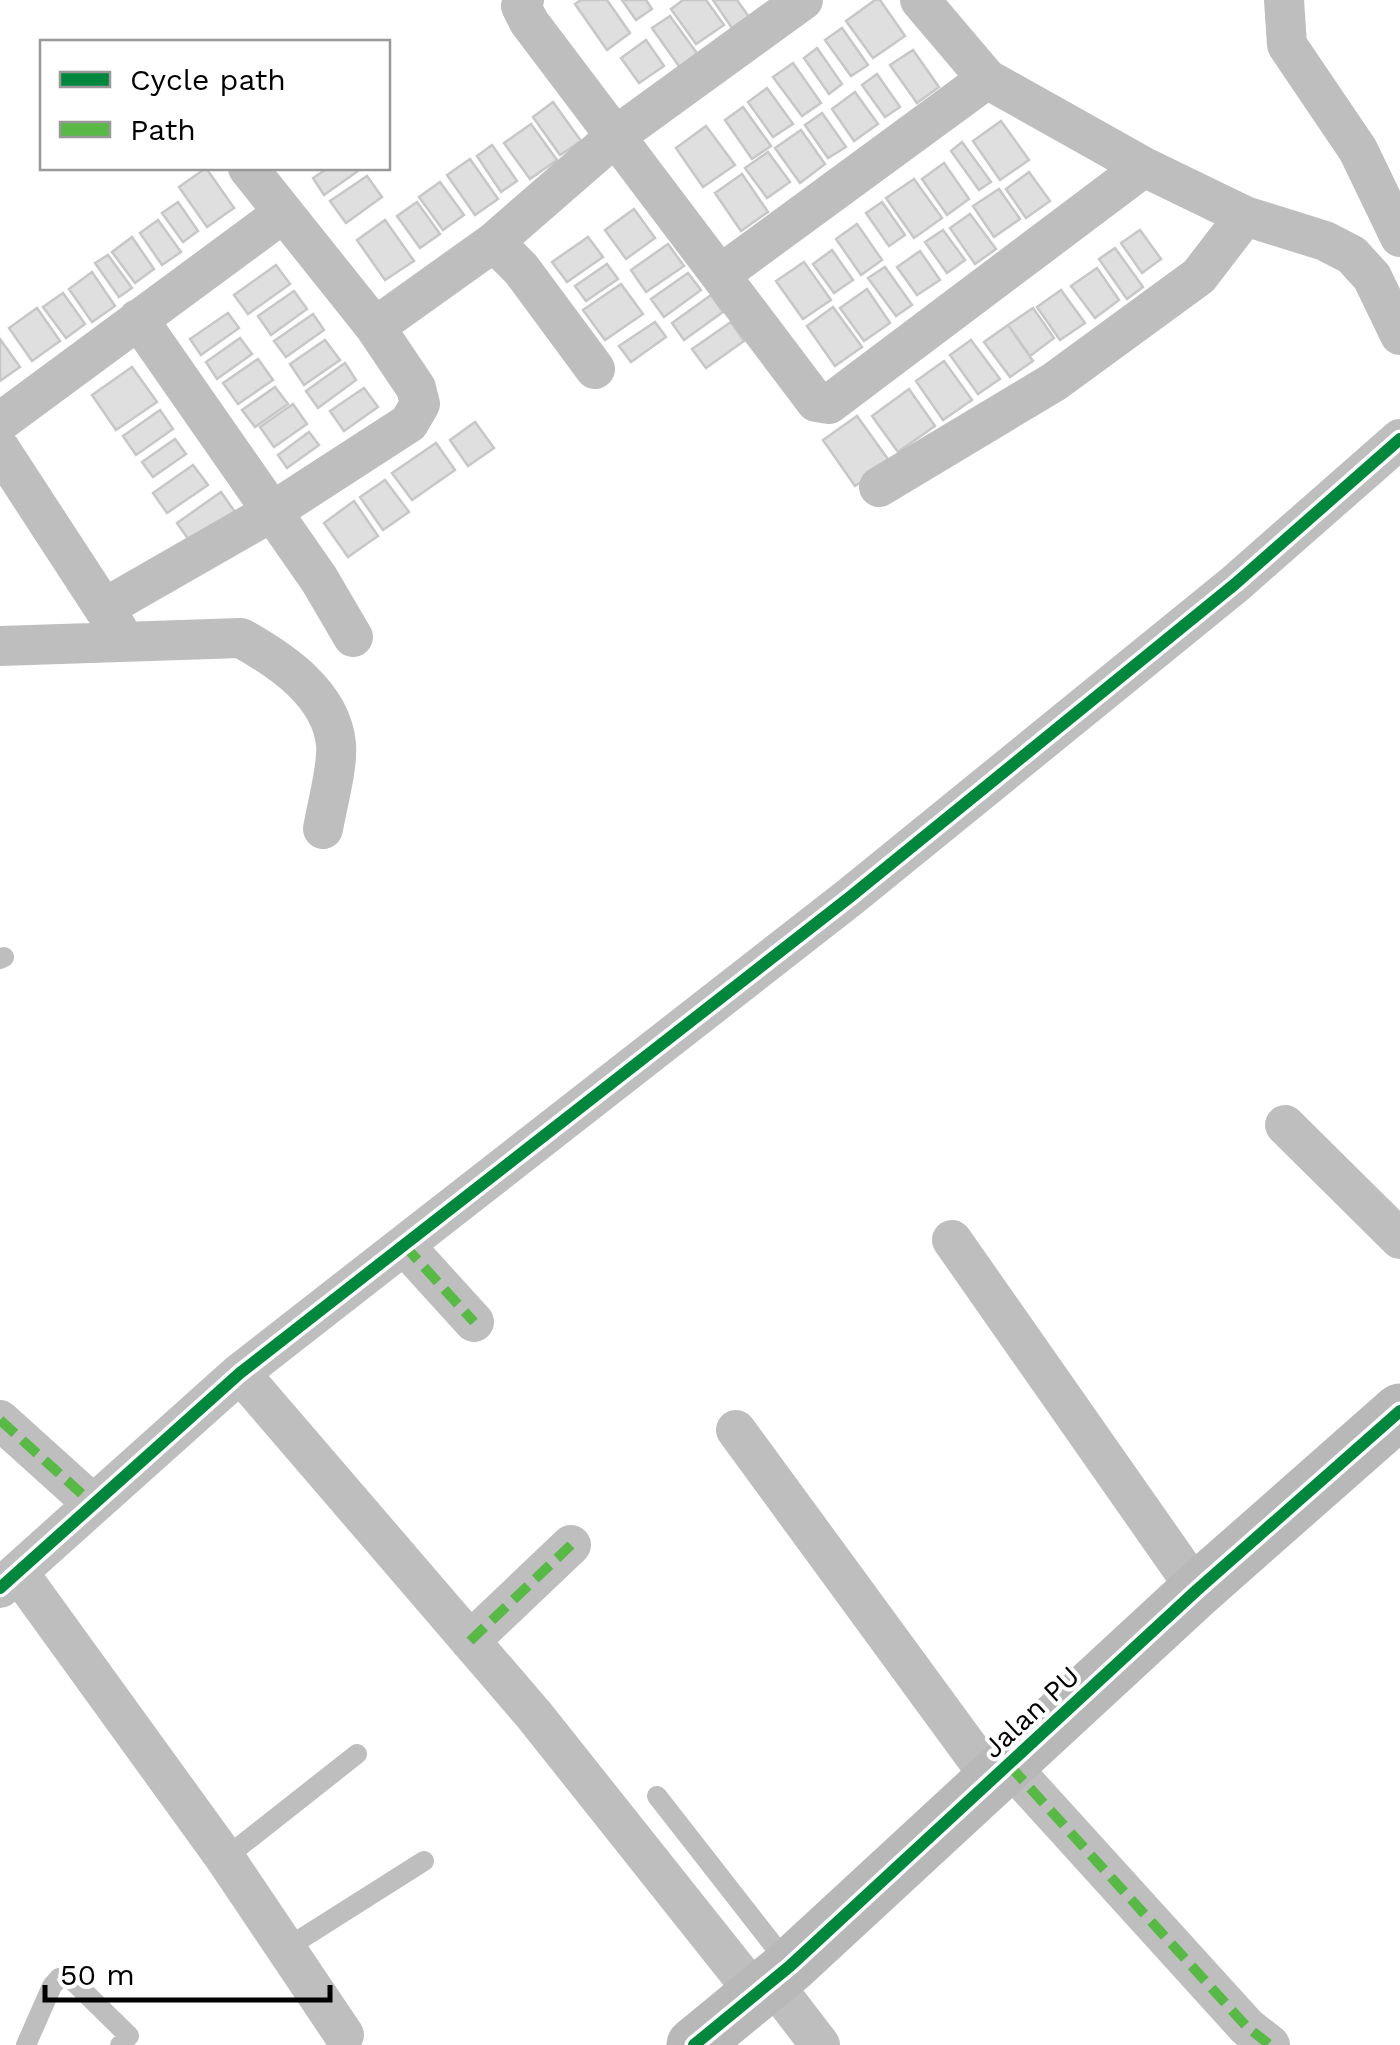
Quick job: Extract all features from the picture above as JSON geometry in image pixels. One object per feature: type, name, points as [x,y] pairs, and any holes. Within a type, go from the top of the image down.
[{"type":"street","points":[[524,0],[522,6],[529,22],[816,402],[829,404],[1144,167]]},
{"type":"street","points":[[375,327],[494,242],[617,135],[803,0]]},
{"type":"street","points":[[920,0],[988,79],[1144,167],[1244,216],[1324,241],[1352,255],[1372,276],[1400,335]]},
{"type":"street","points":[[1284,0],[1287,46],[1358,150],[1400,238]]},
{"type":"street","points":[[721,274],[988,79]]},
{"type":"street","points":[[115,624],[270,513],[410,423],[420,404],[416,388],[375,327],[249,170]]},
{"type":"street","points":[[0,422],[282,214]]},
{"type":"street","points":[[879,487],[1054,382],[1199,276],[1244,216]]},
{"type":"street","points":[[494,242],[521,269],[596,369]]},
{"type":"street","points":[[138,319],[318,579],[353,637]]},
{"type":"street","points":[[344,2034],[225,1858],[9,1580],[240,1373],[850,898],[1220,596],[1400,439]]},
{"type":"street","points":[[0,450],[115,624]]},
{"type":"street","points":[[0,646],[115,624],[241,638],[268,653],[326,708],[336,746],[322,829]]},
{"type":"street","points":[[1285,1126],[1400,1239]]},
{"type":"street","points":[[952,1240],[1197,1590]]},
{"type":"street","points":[[404,1245],[474,1322]]},
{"type":"street","points":[[240,1373],[534,1715],[773,1981],[820,2045]]},
{"type":"street","name":"Jalan PU","points":[[694,2045],[773,1981],[1002,1774],[1197,1590],[1400,1411]]},
{"type":"street","points":[[0,1420],[93,1504]]},
{"type":"street","points":[[736,1430],[1002,1774],[1247,2027],[1270,2045]]},
{"type":"street","points":[[470,1641],[571,1545]]},
{"type":"lane","points":[[225,1858],[356,1754]]},
{"type":"lane","points":[[657,1796],[773,1981]]},
{"type":"lane","points":[[284,1950],[424,1861]]},
{"type":"lane","points":[[26,2045],[52,1986],[60,1978],[69,1977],[130,2042]]},
{"type":"building","points":[[581,0],[607,0],[630,33],[607,50],[575,4]]},
{"type":"building","points":[[622,0],[646,0],[652,9],[636,20]]},
{"type":"building","points":[[683,0],[706,0],[724,25],[696,44],[671,9]]},
{"type":"building","points":[[713,0],[737,0],[749,17],[732,28]]},
{"type":"building","points":[[880,0],[905,36],[873,58],[846,21]]},
{"type":"building","points":[[670,16],[699,56],[681,69],[652,28]]},
{"type":"building","points":[[842,28],[868,65],[851,76],[825,40]]},
{"type":"building","points":[[646,40],[664,66],[639,83],[621,58]]},
{"type":"building","points":[[817,48],[842,84],[829,94],[804,58]]},
{"type":"building","points":[[913,50],[939,87],[917,103],[890,65]]},
{"type":"building","points":[[793,63],[821,103],[802,116],[773,77]]},
{"type":"building","points":[[877,74],[900,107],[885,117],[862,85]]},
{"type":"building","points":[[767,88],[793,124],[773,137],[748,102]]},
{"type":"building","points":[[855,92],[878,124],[854,141],[832,109]]},
{"type":"building","points":[[553,102],[581,141],[560,155],[533,117]]},
{"type":"building","points":[[743,107],[771,146],[752,159],[725,120]]},
{"type":"building","points":[[822,113],[846,147],[828,158],[805,125]]},
{"type":"building","points":[[1001,121],[1029,160],[1000,180],[973,141]]},
{"type":"building","points":[[531,124],[557,160],[530,179],[504,143]]},
{"type":"building","points":[[706,126],[735,165],[703,187],[676,148]]},
{"type":"building","points":[[801,130],[825,164],[800,183],[775,148]]},
{"type":"building","points":[[962,142],[991,182],[979,190],[951,151]]},
{"type":"building","points":[[492,145],[517,181],[501,192],[477,156]]},
{"type":"building","points":[[768,152],[790,182],[767,198],[745,168]]},
{"type":"building","points":[[470,159],[498,199],[475,215],[447,175]]},
{"type":"building","points":[[944,163],[969,199],[947,215],[922,179]]},
{"type":"building","points":[[207,170],[234,208],[207,227],[179,187]]},
{"type":"building","points":[[325,170],[358,171],[324,195],[313,178]]},
{"type":"building","points":[[1029,172],[1050,201],[1026,218],[1006,189]]},
{"type":"building","points":[[742,174],[768,212],[741,231],[715,193]]},
{"type":"building","points":[[367,176],[382,197],[346,223],[330,201]]},
{"type":"building","points":[[914,179],[942,218],[914,238],[886,198]]},
{"type":"building","points":[[440,182],[464,215],[443,230],[419,197]]},
{"type":"building","points":[[999,189],[1020,219],[994,237],[973,206]]},
{"type":"building","points":[[178,202],[198,231],[183,242],[162,213]]},
{"type":"building","points":[[417,202],[440,234],[420,248],[397,216]]},
{"type":"building","points":[[882,202],[905,235],[889,246],[866,213]]},
{"type":"building","points":[[634,209],[655,238],[626,259],[605,230]]},
{"type":"building","points":[[970,214],[996,249],[975,264],[950,228]]},
{"type":"building","points":[[158,220],[181,252],[162,265],[140,233]]},
{"type":"building","points":[[385,220],[414,261],[385,280],[357,240]]},
{"type":"building","points":[[857,224],[882,260],[861,275],[836,239]]},
{"type":"building","points":[[943,230],[965,260],[947,273],[925,242]]},
{"type":"building","points":[[1140,230],[1161,259],[1142,273],[1121,243]]},
{"type":"building","points":[[132,237],[154,269],[135,283],[112,252]]},
{"type":"building","points":[[588,237],[603,257],[567,282],[552,262]]},
{"type":"building","points":[[668,244],[684,266],[646,292],[631,270]]},
{"type":"building","points":[[1115,248],[1143,287],[1127,299],[1099,259]]},
{"type":"building","points":[[832,250],[853,280],[834,293],[813,264]]},
{"type":"building","points":[[920,251],[940,280],[917,295],[897,267]]},
{"type":"building","points":[[108,255],[132,288],[119,297],[95,263]]},
{"type":"building","points":[[804,262],[831,300],[803,319],[776,281]]},
{"type":"building","points":[[607,264],[618,279],[586,301],[575,286]]},
{"type":"building","points":[[276,265],[290,284],[248,314],[234,295]]},
{"type":"building","points":[[885,267],[912,305],[896,316],[868,278]]},
{"type":"building","points":[[1097,268],[1119,300],[1095,318],[1071,286]]},
{"type":"building","points":[[92,272],[115,306],[92,322],[69,289]]},
{"type":"building","points":[[688,273],[701,290],[664,317],[651,299]]},
{"type":"building","points":[[621,284],[643,314],[605,340],[583,310]]},
{"type":"building","points":[[867,289],[890,323],[864,341],[840,308]]},
{"type":"building","points":[[1061,290],[1085,323],[1060,340],[1037,307]]},
{"type":"building","points":[[294,291],[307,309],[271,335],[258,316]]},
{"type":"building","points":[[63,293],[85,324],[66,338],[43,307]]},
{"type":"building","points":[[711,295],[723,312],[684,340],[672,323]]},
{"type":"building","points":[[833,307],[862,347],[835,366],[807,326]]},
{"type":"building","points":[[37,308],[60,341],[32,361],[9,328]]},
{"type":"building","points":[[1033,308],[1054,338],[1030,356],[1008,325]]},
{"type":"building","points":[[228,313],[239,328],[201,355],[190,339]]},
{"type":"building","points":[[313,314],[324,330],[286,357],[274,341]]},
{"type":"building","points":[[655,322],[666,337],[631,362],[619,346]]},
{"type":"building","points":[[731,322],[744,341],[706,368],[692,349]]},
{"type":"building","points":[[1008,325],[1033,361],[1010,377],[984,342]]},
{"type":"building","points":[[240,338],[252,354],[217,379],[206,362]]},
{"type":"building","points":[[0,339],[20,367],[0,381]]},
{"type":"building","points":[[325,340],[340,360],[304,385],[290,364]]},
{"type":"building","points":[[971,340],[1000,379],[978,394],[950,355]]},
{"type":"building","points":[[258,359],[273,380],[238,404],[223,383]]},
{"type":"building","points":[[944,361],[972,400],[943,420],[916,381]]},
{"type":"building","points":[[345,363],[356,380],[318,408],[306,391]]},
{"type":"building","points":[[132,367],[157,402],[116,430],[92,395]]},
{"type":"building","points":[[275,387],[288,404],[255,427],[242,410]]},
{"type":"building","points":[[364,388],[378,407],[344,431],[330,411]]},
{"type":"building","points":[[909,389],[935,426],[898,452],[872,416]]},
{"type":"building","points":[[293,404],[307,424],[274,447],[260,427]]},
{"type":"building","points":[[160,410],[173,429],[136,455],[123,436]]},
{"type":"building","points":[[857,416],[890,462],[855,486],[823,440]]},
{"type":"building","points":[[475,422],[494,448],[468,466],[450,440]]},
{"type":"building","points":[[309,432],[319,445],[287,468],[278,455]]},
{"type":"building","points":[[175,439],[186,454],[153,477],[142,462]]},
{"type":"building","points":[[436,443],[455,470],[412,500],[392,473]]},
{"type":"building","points":[[193,465],[208,485],[167,513],[153,493]]},
{"type":"building","points":[[385,480],[409,512],[383,530],[360,497]]},
{"type":"building","points":[[221,492],[235,512],[191,543],[177,523]]},
{"type":"building","points":[[354,501],[378,536],[348,557],[324,523]]},
{"type":"marked path","points":[[404,1245],[474,1322]]},
{"type":"marked path","points":[[0,1420],[93,1504]]},
{"type":"marked path","points":[[470,1641],[571,1545]]},
{"type":"marked path","points":[[1010,1766],[1247,2027],[1270,2045]]},
{"type":"cycle path","points":[[0,1588],[240,1373],[850,897],[1235,584],[1400,439]]},
{"type":"cycle path","points":[[694,2045],[790,1966],[1197,1590],[1400,1411]]}]
